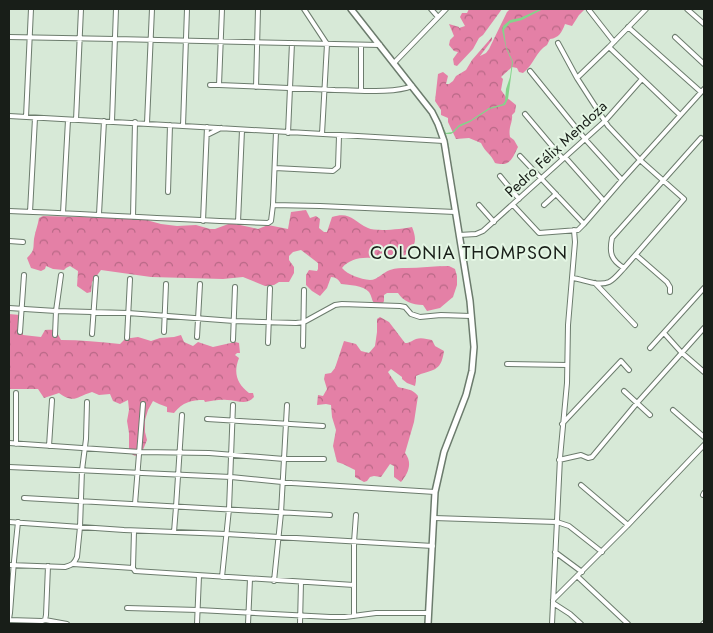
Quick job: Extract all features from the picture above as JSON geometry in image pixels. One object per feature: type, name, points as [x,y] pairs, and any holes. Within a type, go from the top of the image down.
[{"type":"main road","points":[[351,9],[432,112],[438,124],[444,141],[466,276],[474,347],[472,372],[439,468],[435,492],[428,624]]},
{"type":"street","points":[[26,117],[31,9]]},
{"type":"street","points":[[76,120],[81,9]]},
{"type":"street","points":[[112,121],[116,9]]},
{"type":"street","points":[[147,123],[152,9]]},
{"type":"street","points":[[183,126],[187,9]]},
{"type":"street","points":[[219,85],[222,9]]},
{"type":"street","points":[[256,87],[258,9]]},
{"type":"street","points":[[304,9],[327,44],[322,134]]},
{"type":"street","points":[[430,9],[438,17]]},
{"type":"street","points":[[394,63],[446,9]]},
{"type":"street","points":[[577,78],[646,9]]},
{"type":"street","points":[[687,9],[704,24]]},
{"type":"street","points":[[588,10],[614,42]]},
{"type":"street","points":[[513,205],[538,232],[578,230],[703,90],[628,27]]},
{"type":"street","points":[[675,37],[704,64]]},
{"type":"street","points":[[9,38],[380,45]]},
{"type":"street","points":[[288,132],[292,42]]},
{"type":"street","points":[[558,43],[577,78],[608,126],[640,160],[684,199],[636,255],[608,282],[595,283],[572,278]]},
{"type":"street","points":[[361,45],[361,90]]},
{"type":"street","points":[[609,47],[680,115]]},
{"type":"street","points":[[530,71],[585,139],[622,180]]},
{"type":"street","name":"Pedro Félix Mendoza","points":[[459,235],[476,234],[494,222],[605,121],[642,79]]},
{"type":"street","points":[[210,85],[361,90],[397,90],[412,86]]},
{"type":"street","points":[[525,114],[604,201]]},
{"type":"street","points":[[9,116],[444,141]]},
{"type":"street","points":[[30,212],[35,118]]},
{"type":"street","points":[[63,213],[68,120]]},
{"type":"street","points":[[99,214],[104,121]]},
{"type":"street","points":[[133,217],[135,122]]},
{"type":"street","points":[[168,192],[170,125]]},
{"type":"street","points":[[203,221],[207,127]]},
{"type":"street","points":[[207,135],[221,128]]},
{"type":"street","points":[[238,222],[242,130]]},
{"type":"street","points":[[9,212],[99,214],[203,221],[270,222],[276,132]]},
{"type":"street","points":[[275,168],[333,171],[338,168],[339,136]]},
{"type":"street","points":[[624,268],[612,258],[612,238],[701,138]]},
{"type":"street","points":[[520,156],[584,224]]},
{"type":"street","points":[[500,176],[519,199]]},
{"type":"street","points":[[544,205],[556,194]]},
{"type":"street","points":[[479,205],[494,222]]},
{"type":"street","points":[[272,206],[320,206],[455,212]]},
{"type":"street","points":[[552,624],[562,424],[567,383],[568,325],[575,242],[574,230]]},
{"type":"street","points":[[9,241],[23,242]]},
{"type":"street","points":[[636,255],[665,279],[669,284],[670,292]]},
{"type":"street","points":[[20,332],[24,275]]},
{"type":"street","points":[[55,335],[61,275]]},
{"type":"street","points":[[92,334],[96,278]]},
{"type":"street","points":[[127,338],[130,279]]},
{"type":"street","points":[[595,283],[635,325]]},
{"type":"street","points":[[164,332],[166,284]]},
{"type":"street","points":[[197,337],[200,284]]},
{"type":"street","points":[[233,340],[234,287]]},
{"type":"street","points":[[268,343],[270,288]]},
{"type":"street","points":[[650,348],[704,288]]},
{"type":"street","points":[[304,290],[304,346]]},
{"type":"street","points":[[9,308],[296,323],[304,322],[326,309],[342,304],[400,306],[405,307],[411,314],[420,317],[441,315],[471,316]]},
{"type":"street","points":[[560,460],[581,455],[588,458],[592,456],[681,352],[704,328]]},
{"type":"street","points":[[664,333],[681,352],[704,372]]},
{"type":"street","points":[[562,424],[621,361],[629,370]]},
{"type":"street","points":[[507,364],[567,365]]},
{"type":"street","points":[[624,391],[650,415]]},
{"type":"street","points":[[16,393],[16,444]]},
{"type":"street","points":[[49,446],[52,400]]},
{"type":"street","points":[[73,564],[77,557],[80,527],[87,402]]},
{"type":"street","points":[[135,504],[143,404]]},
{"type":"street","points":[[222,577],[229,509],[233,405]]},
{"type":"street","points":[[274,581],[287,406]]},
{"type":"street","points":[[674,410],[704,437]]},
{"type":"street","points":[[174,532],[182,415]]},
{"type":"street","points":[[207,419],[323,426]]},
{"type":"street","points":[[9,444],[324,460]]},
{"type":"street","points":[[553,602],[704,445]]},
{"type":"street","points":[[9,467],[231,477],[435,492]]},
{"type":"street","points":[[581,485],[628,525]]},
{"type":"street","points":[[24,498],[330,515]]},
{"type":"street","points":[[354,616],[356,515]]},
{"type":"street","points":[[434,518],[557,522],[569,526],[602,552]]},
{"type":"street","points":[[9,522],[432,546]]},
{"type":"street","points":[[18,522],[11,565],[9,620],[37,623],[45,620],[67,624]]},
{"type":"street","points":[[134,530],[133,568],[135,572],[354,585]]},
{"type":"street","points":[[555,552],[582,572]]},
{"type":"street","points":[[11,565],[65,566],[73,564],[133,568]]},
{"type":"street","points":[[45,620],[48,566]]},
{"type":"street","points":[[197,624],[200,576]]},
{"type":"street","points":[[577,576],[628,624]]},
{"type":"street","points":[[248,624],[250,579]]},
{"type":"street","points":[[300,582],[300,624]]},
{"type":"street","points":[[553,602],[582,624]]},
{"type":"street","points":[[127,608],[330,617],[376,613],[429,613]]},
{"type":"street","points":[[619,624],[623,620]]},
{"type":"green space","points":[[469,9],[502,9],[479,38],[473,49],[457,66],[454,65],[453,59],[458,52],[454,51],[449,45],[450,40],[454,36],[449,24],[459,28],[465,26],[460,17],[462,13],[467,13]]},
{"type":"green space","points":[[510,9],[585,9],[572,26],[565,24],[560,34],[550,39],[523,73],[519,72],[517,68],[512,67],[501,77],[503,79],[501,90],[516,105],[515,112],[512,115],[510,137],[518,147],[510,161],[500,164],[495,163],[481,143],[469,138],[456,139],[448,118],[441,115],[441,110],[435,101],[438,74],[443,72],[448,76],[446,84],[449,84],[456,76],[466,70],[492,37],[492,40],[480,56],[486,53]]},
{"type":"green space","points":[[306,210],[310,218],[316,216],[320,219],[319,228],[324,232],[327,232],[332,217],[338,215],[347,216],[368,228],[377,230],[412,227],[415,237],[414,245],[401,259],[392,255],[359,259],[351,261],[342,268],[354,276],[370,280],[376,279],[387,271],[394,269],[449,266],[455,269],[457,276],[457,285],[453,297],[440,308],[427,311],[423,305],[408,302],[398,293],[387,293],[384,295],[381,307],[374,303],[369,292],[363,288],[341,284],[337,279],[331,277],[327,288],[320,296],[306,285],[306,275],[309,270],[317,271],[318,263],[301,250],[293,252],[289,256],[289,260],[294,267],[294,273],[289,282],[279,282],[274,285],[265,286],[243,277],[223,279],[151,277],[101,270],[92,282],[91,292],[87,293],[77,286],[78,271],[70,266],[64,270],[46,266],[41,271],[31,268],[27,258],[33,249],[39,218],[43,216],[143,217],[161,224],[177,226],[196,225],[210,229],[231,223],[258,229],[268,225],[288,229],[291,212]]},
{"type":"green space","points":[[9,314],[20,315],[23,319],[23,335],[41,337],[45,330],[54,330],[61,340],[120,344],[127,337],[138,337],[151,341],[181,335],[184,342],[193,346],[198,342],[213,347],[235,342],[239,343],[240,353],[235,355],[239,358],[236,369],[237,378],[249,393],[253,393],[254,397],[245,402],[224,400],[191,401],[181,406],[174,413],[167,412],[167,407],[153,401],[145,420],[147,440],[140,457],[133,455],[129,451],[128,400],[120,404],[113,401],[110,394],[99,395],[92,392],[72,399],[59,393],[44,398],[38,389],[9,389]]},
{"type":"green space","points":[[380,317],[389,322],[405,343],[418,338],[432,340],[435,346],[444,351],[443,358],[438,367],[416,376],[415,386],[407,383],[391,369],[388,372],[398,387],[412,391],[418,396],[414,422],[405,453],[409,461],[409,468],[401,482],[394,477],[394,466],[390,464],[381,477],[370,477],[364,482],[355,477],[355,470],[337,462],[333,446],[336,430],[331,405],[317,405],[318,395],[323,396],[327,389],[324,379],[325,374],[331,373],[335,368],[344,341],[356,344],[361,351],[369,353],[375,346],[377,319]]},
{"type":"shaded area","points":[[543,9],[522,20],[510,23],[504,30],[506,46],[513,62],[508,99],[505,105],[490,109],[459,127],[451,134],[446,134],[450,151],[440,122],[423,96],[433,108],[446,133],[452,132],[459,125],[471,120],[489,108],[503,104],[512,62],[506,48],[502,30],[503,26],[510,20],[520,18]]},
{"type":"district","name":"COLONIA THOMPSON","points":[[469,253]]}]
